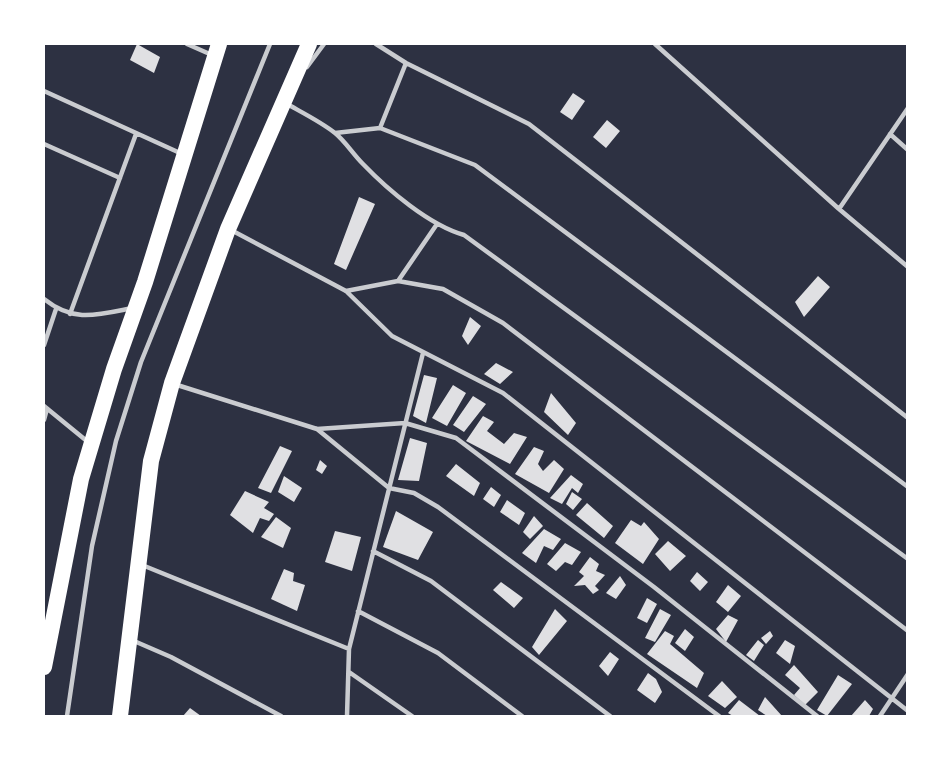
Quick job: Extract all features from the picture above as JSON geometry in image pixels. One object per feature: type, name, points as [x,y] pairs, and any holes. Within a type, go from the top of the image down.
[{"type":"highway","points":[[120,717],[151,461],[172,383],[228,229],[309,44]]},
{"type":"highway","points":[[44,667],[48,627],[81,479],[114,369],[185,155],[216,50]]},
{"type":"lane","points":[[187,44],[216,50]]},
{"type":"lane","points":[[67,717],[92,546],[116,441],[141,362],[270,44]]},
{"type":"lane","points":[[324,44],[283,101],[335,133],[380,180],[437,224],[474,242],[908,558]]},
{"type":"lane","points":[[376,44],[406,63],[529,124],[908,418]]},
{"type":"lane","points":[[655,44],[839,209],[908,267]]},
{"type":"lane","points":[[380,128],[406,63]]},
{"type":"lane","points":[[44,91],[185,155]]},
{"type":"lane","points":[[839,209],[908,108]]},
{"type":"lane","points":[[335,133],[380,128],[475,165],[908,487]]},
{"type":"lane","points":[[70,314],[136,134]]},
{"type":"lane","points":[[890,134],[908,150]]},
{"type":"lane","points":[[44,144],[120,178]]},
{"type":"lane","points":[[398,281],[437,224]]},
{"type":"lane","points":[[228,229],[346,291],[392,336],[503,393],[908,711]]},
{"type":"lane","points":[[346,291],[398,281],[442,289],[503,323],[908,631]]},
{"type":"lane","points":[[44,298],[56,309],[70,314],[97,315],[135,308]]},
{"type":"lane","points":[[44,345],[56,309]]},
{"type":"lane","points":[[346,717],[350,649],[358,611],[423,353]]},
{"type":"lane","points":[[172,383],[317,429],[405,423],[456,438],[654,587],[817,717]]},
{"type":"lane","points":[[45,407],[91,446]]},
{"type":"lane","points":[[44,420],[45,407]]},
{"type":"lane","points":[[317,429],[389,488],[414,493],[438,507],[719,717]]},
{"type":"lane","points":[[373,551],[431,580],[610,717]]},
{"type":"lane","points":[[140,564],[350,649]]},
{"type":"lane","points":[[358,611],[438,653],[522,717]]},
{"type":"lane","points":[[130,639],[171,657],[280,717]]},
{"type":"lane","points":[[349,672],[412,717]]},
{"type":"lane","points":[[880,717],[908,674]]},
{"type":"building","points":[[137,44],[160,57],[154,73],[130,60]]},
{"type":"building","points":[[573,93],[585,101],[572,120],[560,112]]},
{"type":"building","points":[[607,120],[620,131],[606,148],[593,137]]},
{"type":"building","points":[[359,197],[375,204],[346,270],[334,264]]},
{"type":"building","points":[[818,276],[830,287],[804,317],[795,302]]},
{"type":"building","points":[[470,317],[481,326],[468,345],[462,336]]},
{"type":"building","points":[[496,363],[513,372],[500,384],[484,374]]},
{"type":"building","points":[[424,375],[437,378],[426,423],[413,416]]},
{"type":"building","points":[[453,385],[466,393],[447,426],[432,418]]},
{"type":"building","points":[[551,393],[576,423],[568,435],[544,412]]},
{"type":"building","points":[[473,396],[486,404],[464,432],[453,425]]},
{"type":"building","points":[[483,416],[494,422],[487,431],[504,444],[514,433],[527,437],[510,464],[466,441]]},
{"type":"building","points":[[410,438],[427,443],[419,481],[398,480]]},
{"type":"building","points":[[280,446],[292,451],[271,493],[258,488]]},
{"type":"building","points":[[534,447],[544,451],[538,464],[543,471],[554,460],[564,469],[549,493],[515,474]]},
{"type":"building","points":[[320,460],[327,466],[322,474],[316,470]]},
{"type":"building","points":[[456,464],[480,483],[474,496],[446,476]]},
{"type":"building","points":[[571,475],[583,484],[578,493],[572,488],[562,504],[550,498]]},
{"type":"building","points":[[284,476],[302,488],[294,502],[278,492]]},
{"type":"building","points":[[491,487],[501,495],[494,507],[483,499]]},
{"type":"building","points":[[245,491],[269,502],[264,508],[274,514],[269,521],[260,518],[253,533],[230,515]]},
{"type":"building","points":[[572,492],[582,499],[573,510],[566,504]]},
{"type":"building","points":[[507,500],[525,513],[519,525],[500,512]]},
{"type":"building","points":[[587,503],[613,526],[604,538],[576,515]]},
{"type":"building","points":[[396,511],[433,532],[418,560],[383,547]]},
{"type":"building","points":[[534,516],[543,526],[530,539],[523,532]]},
{"type":"building","points":[[276,517],[291,528],[283,548],[261,537]]},
{"type":"building","points":[[631,520],[641,526],[644,522],[659,539],[643,564],[615,543]]},
{"type":"building","points":[[544,529],[561,539],[553,550],[544,546],[536,563],[522,553]]},
{"type":"building","points":[[335,531],[361,537],[352,571],[325,562]]},
{"type":"building","points":[[668,541],[686,556],[670,571],[655,554]]},
{"type":"building","points":[[565,543],[581,552],[572,565],[565,562],[556,571],[547,564]]},
{"type":"building","points":[[590,557],[599,564],[596,571],[605,575],[595,586],[599,590],[593,594],[585,585],[574,586],[584,576],[579,572]]},
{"type":"building","points":[[284,569],[294,573],[293,581],[305,585],[297,611],[271,599]]},
{"type":"building","points":[[697,572],[708,582],[700,591],[690,581]]},
{"type":"building","points":[[620,576],[626,585],[616,599],[606,593]]},
{"type":"building","points":[[501,582],[523,598],[514,608],[493,590]]},
{"type":"building","points":[[728,585],[741,596],[728,612],[716,602]]},
{"type":"building","points":[[647,598],[657,604],[647,623],[637,618]]},
{"type":"building","points":[[555,609],[567,621],[539,655],[532,647]]},
{"type":"building","points":[[660,609],[671,615],[655,642],[645,638]]},
{"type":"building","points":[[728,615],[738,620],[726,642],[716,629]]},
{"type":"building","points":[[685,629],[694,637],[685,651],[675,643]]},
{"type":"building","points":[[665,631],[674,636],[670,644],[704,673],[697,688],[647,654]]},
{"type":"building","points":[[770,631],[773,636],[766,644],[761,638]]},
{"type":"building","points":[[758,640],[764,645],[754,661],[746,655]]},
{"type":"building","points":[[785,640],[795,646],[790,664],[776,653]]},
{"type":"building","points":[[610,652],[619,659],[608,676],[599,666]]},
{"type":"building","points":[[794,665],[818,692],[805,705],[794,695],[800,688],[785,675]]},
{"type":"building","points":[[648,673],[656,679],[662,692],[655,703],[637,690]]},
{"type":"building","points":[[838,675],[852,684],[827,716],[817,710]]},
{"type":"building","points":[[722,681],[737,697],[725,708],[708,696]]},
{"type":"building","points":[[765,697],[782,716],[767,716],[758,710]]},
{"type":"building","points":[[739,700],[760,716],[733,716],[728,713]]},
{"type":"building","points":[[865,700],[873,709],[869,716],[851,716]]},
{"type":"building","points":[[190,708],[201,716],[183,716]]}]
